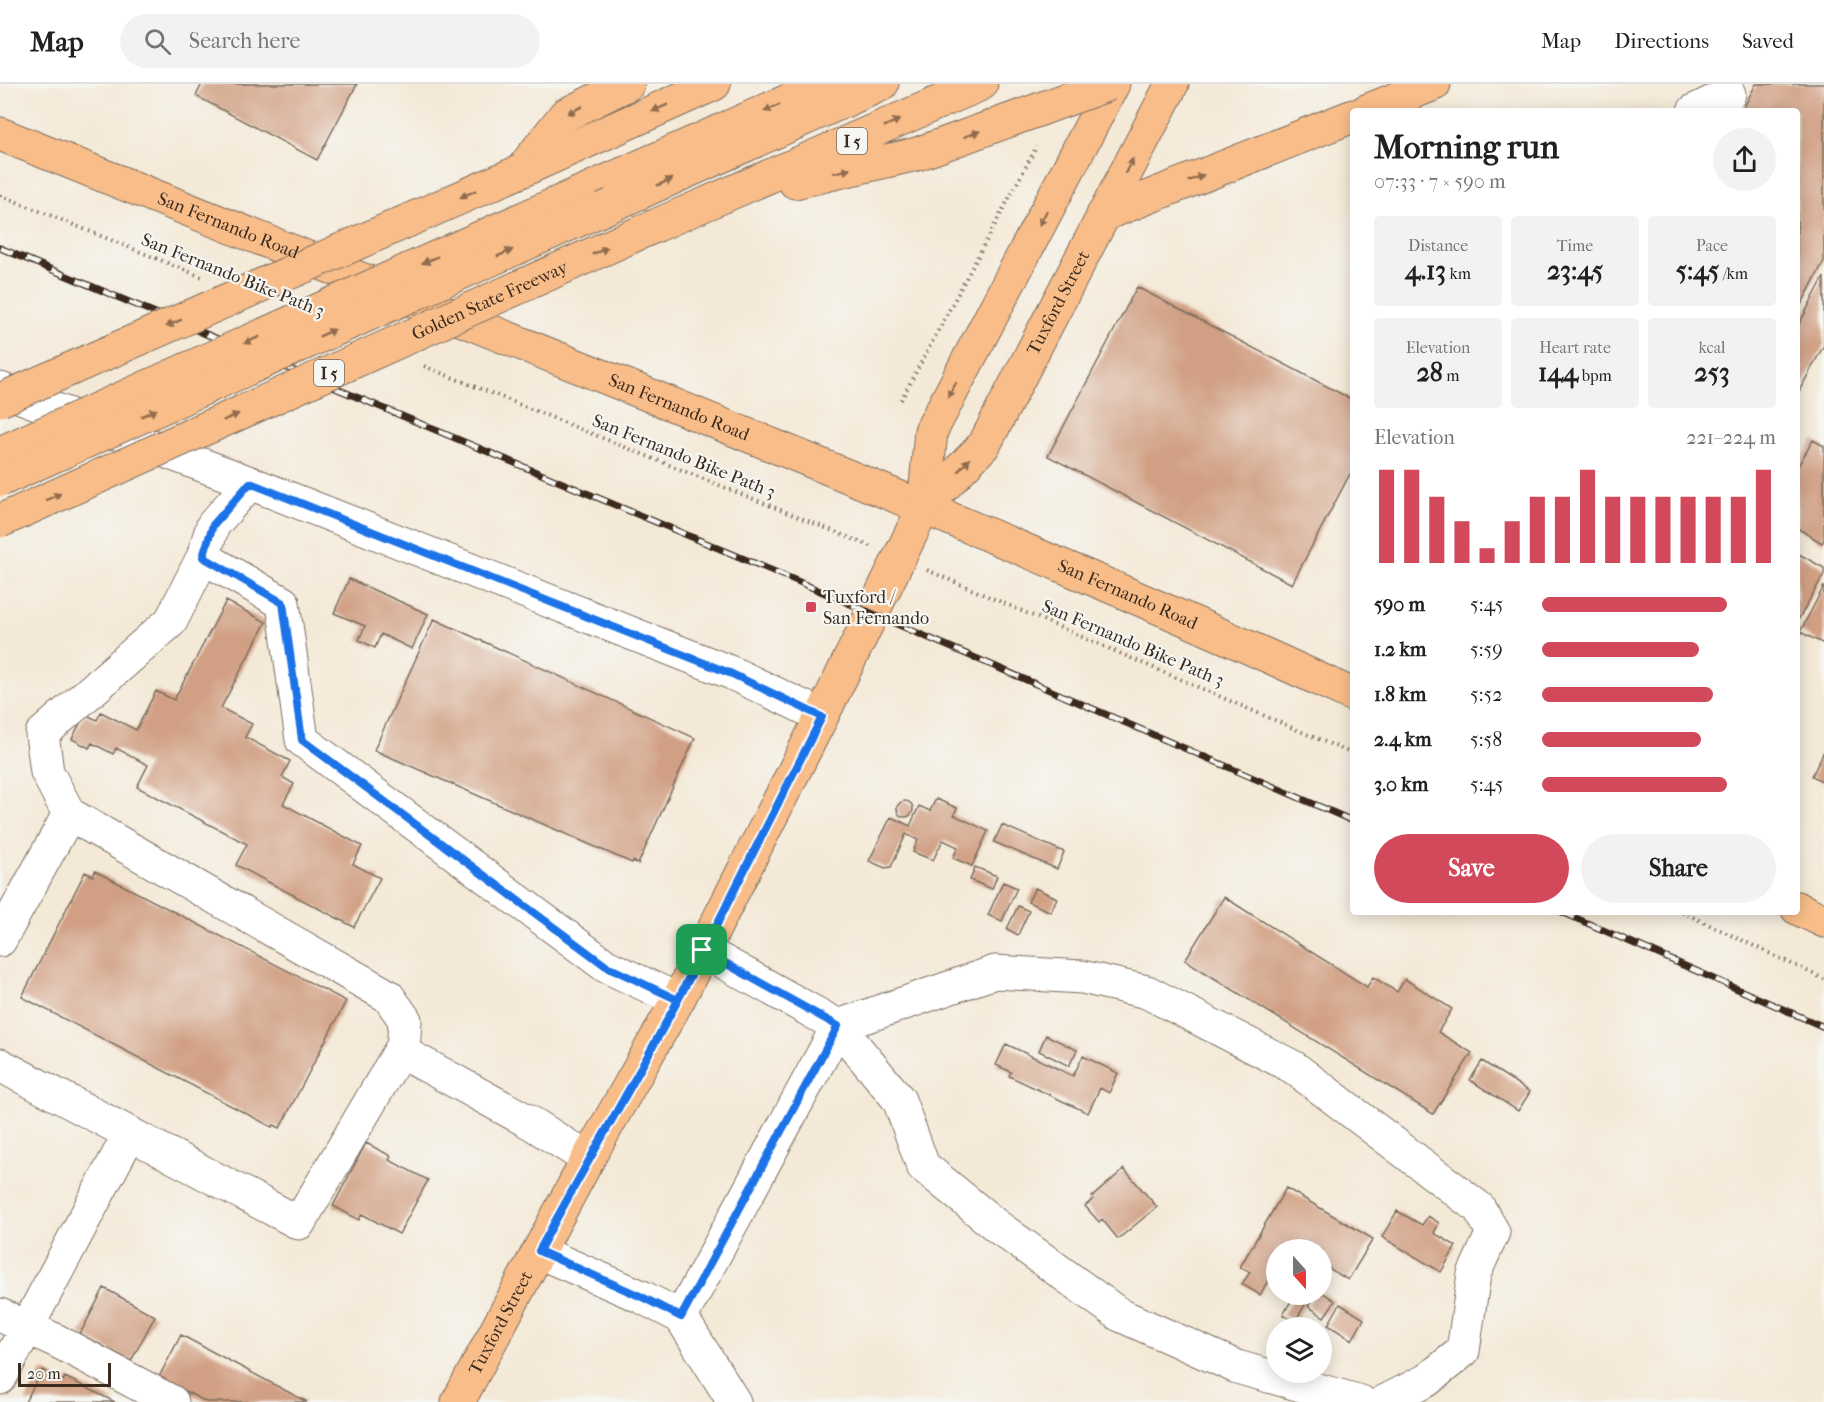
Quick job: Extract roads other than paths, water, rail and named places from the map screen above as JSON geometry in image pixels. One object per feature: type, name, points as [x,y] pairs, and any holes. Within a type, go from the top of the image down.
[{"type":"main road","points":[[521,171],[565,115],[628,84]]},
{"type":"main road","points":[[0,400],[714,84]]},
{"type":"main road","points":[[0,453],[826,84]]},
{"type":"main road","points":[[0,480],[882,84]]},
{"type":"main road","name":"Golden State Freeway","points":[[0,521],[657,225],[981,84]]},
{"type":"main road","points":[[723,198],[1039,126],[1111,84]]},
{"type":"main road","name":"Tuxford Street","points":[[924,507],[930,431],[1111,84]]},
{"type":"main road","name":"Tuxford Street","points":[[458,1402],[588,1159],[678,1000],[822,717],[924,507],[984,445],[1172,84]]},
{"type":"main road","points":[[1374,108],[1434,84]]},
{"type":"main road","points":[[1103,215],[1350,117]]},
{"type":"main road","name":"San Fernando Road","points":[[0,134],[924,507],[1236,640],[1350,694]]},
{"type":"main road","points":[[1800,909],[1824,921]]},
{"type":"street","points":[[1700,108],[1729,94]]},
{"type":"street","points":[[0,388],[250,483],[732,674],[822,717]]},
{"type":"street","points":[[250,483],[213,525],[203,557],[171,621],[42,734],[47,772],[69,814],[388,996],[405,1020],[403,1053]]},
{"type":"street","points":[[203,557],[283,603],[302,740],[606,966],[678,1000]]},
{"type":"street","points":[[0,940],[69,814]]},
{"type":"street","points":[[702,950],[838,1026],[899,1100],[923,1166],[998,1227],[1120,1315],[1237,1368],[1361,1402]]},
{"type":"street","points":[[681,1317],[838,1026],[995,972],[1082,977],[1147,992],[1293,1067],[1479,1208],[1493,1232],[1474,1274],[1462,1351],[1427,1380],[1384,1402]]},
{"type":"street","points":[[0,1065],[299,1222],[400,1051],[533,1124],[588,1159]]},
{"type":"street","points":[[0,1378],[14,1321],[130,1133]]},
{"type":"street","points":[[539,1251],[681,1317],[734,1402]]},
{"type":"street","points":[[14,1321],[172,1402]]},
{"type":"railway","points":[[0,248],[797,581],[1350,820]]},
{"type":"railway","points":[[1569,915],[1824,1027]]},
{"type":"place","name":"Tuxford / San Fernando","points":[[811,607]]}]
